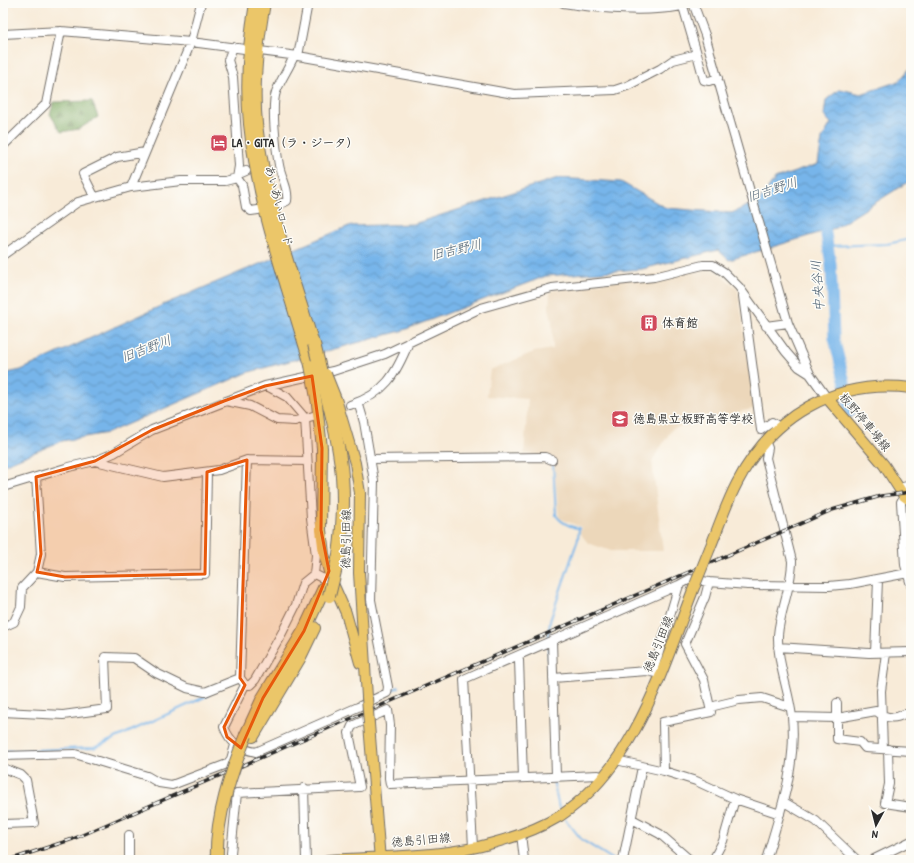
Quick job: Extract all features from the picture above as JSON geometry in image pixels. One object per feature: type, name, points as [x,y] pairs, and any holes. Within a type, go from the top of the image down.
[{"type":"highway","points":[[223,860],[228,814],[233,787],[249,736],[263,698],[304,631],[328,588],[344,524],[343,484],[339,448],[326,402],[314,344]]},
{"type":"highway","points":[[310,365],[326,402]]},
{"type":"highway","points":[[217,860],[218,832],[227,786],[249,736]]},
{"type":"main road","name":"あいあいロード","points":[[256,3],[253,50],[257,123],[272,217],[310,365]]},
{"type":"main road","name":"あいあいロード","points":[[253,50],[265,3]]},
{"type":"main road","name":"あいあいロード","points":[[272,217],[314,344]]},
{"type":"main road","name":"徳島引田線","points":[[326,402],[355,463],[360,493],[359,573],[366,697],[380,858],[473,848],[521,834],[560,816],[592,789],[616,760],[645,711],[656,673],[695,585],[737,483],[765,441],[779,427],[809,406],[827,398],[868,386],[911,388]]},
{"type":"main road","name":"板野停車場線","points":[[827,398],[884,465],[905,495]]},
{"type":"main road","name":"徳島引田線","points":[[326,402],[322,448],[321,530],[328,588],[346,613],[365,682]]},
{"type":"main road","points":[[328,860],[380,858]]},
{"type":"street","points":[[131,187],[191,42],[201,3]]},
{"type":"street","points":[[280,204],[287,201],[288,196],[276,168],[276,93],[296,56],[308,3]]},
{"type":"street","points":[[563,3],[650,10],[682,4],[704,80],[719,81]]},
{"type":"street","points":[[693,3],[705,35],[719,81],[788,323],[810,374],[827,398]]},
{"type":"street","points":[[3,146],[46,104],[61,31]]},
{"type":"street","points":[[3,34],[61,31],[191,42],[296,56],[514,94],[615,90],[627,86],[660,69],[673,60],[697,54]]},
{"type":"street","points":[[233,47],[228,60],[233,77],[242,185],[246,207],[251,211],[258,210]]},
{"type":"street","points":[[94,196],[83,174],[117,157],[145,152]]},
{"type":"street","points":[[3,255],[78,202],[94,196],[131,187],[181,181],[225,181],[241,175]]},
{"type":"street","points":[[3,487],[69,466],[95,461],[114,453],[152,430],[224,401],[267,386],[333,371],[385,354],[481,308],[552,288],[654,277],[703,265],[713,265],[724,272],[739,287],[743,295],[766,326],[799,367],[810,374]]},
{"type":"street","points":[[743,295],[761,430],[772,422],[779,427]]},
{"type":"street","points":[[766,326],[788,323]]},
{"type":"street","points":[[247,460],[242,682],[224,728],[227,737],[235,745],[246,750],[256,752],[358,708],[387,693],[388,687],[371,600],[374,496],[371,459],[354,404],[378,393],[385,386],[399,366],[409,342]]},
{"type":"street","points":[[3,712],[62,715],[107,709],[105,657],[134,658],[156,673],[187,688],[205,692],[242,682],[250,685],[282,633],[296,605],[303,583],[314,574],[316,555],[311,518],[307,461],[309,417],[287,396],[267,386]]},
{"type":"street","points":[[224,401],[250,406],[277,420],[295,421],[309,417]]},
{"type":"street","points":[[765,441],[768,448],[766,458],[792,561],[790,584],[778,634],[778,647],[792,717],[793,739],[784,802],[766,860]]},
{"type":"street","points":[[371,459],[546,457],[552,460]]},
{"type":"street","points":[[95,461],[163,477],[219,470],[247,460],[307,461]]},
{"type":"street","points":[[37,572],[65,577],[205,574],[207,472]]},
{"type":"street","points":[[3,627],[14,622],[21,607],[22,588],[37,572],[41,554],[36,477]]},
{"type":"street","points":[[473,848],[464,679],[690,579],[748,585],[790,584],[829,586],[910,578],[905,560],[901,502],[911,485]]},
{"type":"street","points":[[359,573],[371,573]]},
{"type":"street","points":[[314,574],[322,578],[328,588]]},
{"type":"street","points":[[875,653],[878,580]]},
{"type":"street","points":[[664,771],[663,722],[711,712],[704,680],[684,644],[705,598],[709,582]]},
{"type":"street","points":[[553,678],[647,671],[656,673],[679,585]]},
{"type":"street","points":[[549,642],[553,678],[556,776]]},
{"type":"street","points":[[778,647],[875,653],[911,652]]},
{"type":"street","points":[[886,653],[881,691],[889,784],[885,803],[911,807]]},
{"type":"street","points":[[519,660],[524,778]]},
{"type":"street","points":[[710,707],[739,700],[762,698],[790,707]]},
{"type":"street","points":[[837,703],[836,739],[860,742],[865,748],[911,751]]},
{"type":"street","points":[[232,860],[231,853],[237,793],[304,788],[360,787],[349,733],[352,726],[388,710],[390,725],[390,784],[556,776],[598,775],[603,777]]},
{"type":"street","points":[[792,717],[837,718],[876,711],[882,716],[897,718],[904,714],[911,714]]},
{"type":"street","points":[[3,756],[75,754],[133,771],[147,776],[159,783],[172,785],[227,764],[231,759],[235,745]]},
{"type":"street","points":[[616,760],[664,771],[696,781],[735,799],[780,814]]},
{"type":"street","points":[[623,860],[642,767]]},
{"type":"street","points":[[3,768],[21,774],[26,780],[34,823],[3,824]]},
{"type":"street","points":[[304,788],[306,860]]},
{"type":"street","points":[[713,860],[723,841],[735,799]]},
{"type":"street","points":[[784,802],[816,821],[858,860]]},
{"type":"street","points":[[632,819],[660,834],[690,860]]},
{"type":"street","points":[[521,834],[524,860]]},
{"type":"street","points":[[129,835],[129,860]]},
{"type":"street","points":[[872,860],[911,841]]},
{"type":"highlighted area","points":[[312,376],[322,448],[321,530],[329,571],[304,631],[263,698],[241,748],[227,737],[224,727],[245,685],[240,678],[247,460],[207,472],[205,574],[65,577],[37,572],[41,554],[36,477],[95,461],[152,430],[224,401],[265,386]]},
{"type":"shaded area","name":"徳島県立板野高等学校","points":[[703,267],[712,268],[731,283],[738,291],[756,408],[672,429],[652,461],[663,551],[611,551],[588,543],[580,533],[581,527],[559,518],[553,457],[524,454],[528,399],[487,396],[490,370],[534,352],[553,349],[552,321],[549,308],[550,293],[554,290]]},
{"type":"green space","points":[[92,101],[98,117],[79,129],[61,132],[50,114],[54,102]]},
{"type":"water","name":"旧吉野川","points":[[911,67],[911,180],[835,228],[729,260],[718,250],[642,269],[546,276],[401,331],[249,372],[107,433],[62,441],[3,465],[3,374],[21,370],[165,304],[349,226],[413,224],[558,178],[621,182],[666,208],[732,213],[760,200],[775,179],[818,164],[822,139],[831,123],[824,116],[826,100],[840,89],[861,94],[899,81]]},
{"type":"waterway","name":"中央谷川","points":[[823,216],[831,264],[834,338],[845,383]]},
{"type":"waterway","points":[[827,246],[887,244],[911,239]]},
{"type":"waterway","name":"中央谷川","points":[[848,402],[850,412]]},
{"type":"waterway","points":[[548,640],[550,621],[578,539],[579,528],[566,524],[556,515],[553,463]]},
{"type":"waterway","points":[[548,644],[549,672]]},
{"type":"waterway","points":[[389,691],[399,687]]},
{"type":"waterway","points":[[3,751],[94,748],[209,695]]},
{"type":"waterway","points":[[228,727],[237,709]]},
{"type":"waterway","points":[[553,780],[559,808]]},
{"type":"waterway","points":[[566,820],[582,840],[614,860]]},
{"type":"tunnel","points":[[246,171],[272,169]]},
{"type":"tunnel","points":[[313,416],[350,405]]},
{"type":"railway","points":[[9,860],[73,839],[832,510],[881,496],[911,492]]},
{"type":"place","name":"LA・GITA（ラ・ジータ）","points":[[219,143]]},
{"type":"place","name":"体育館","points":[[649,323]]},
{"type":"place","name":"徳島県立板野高等学校","points":[[620,419]]}]
